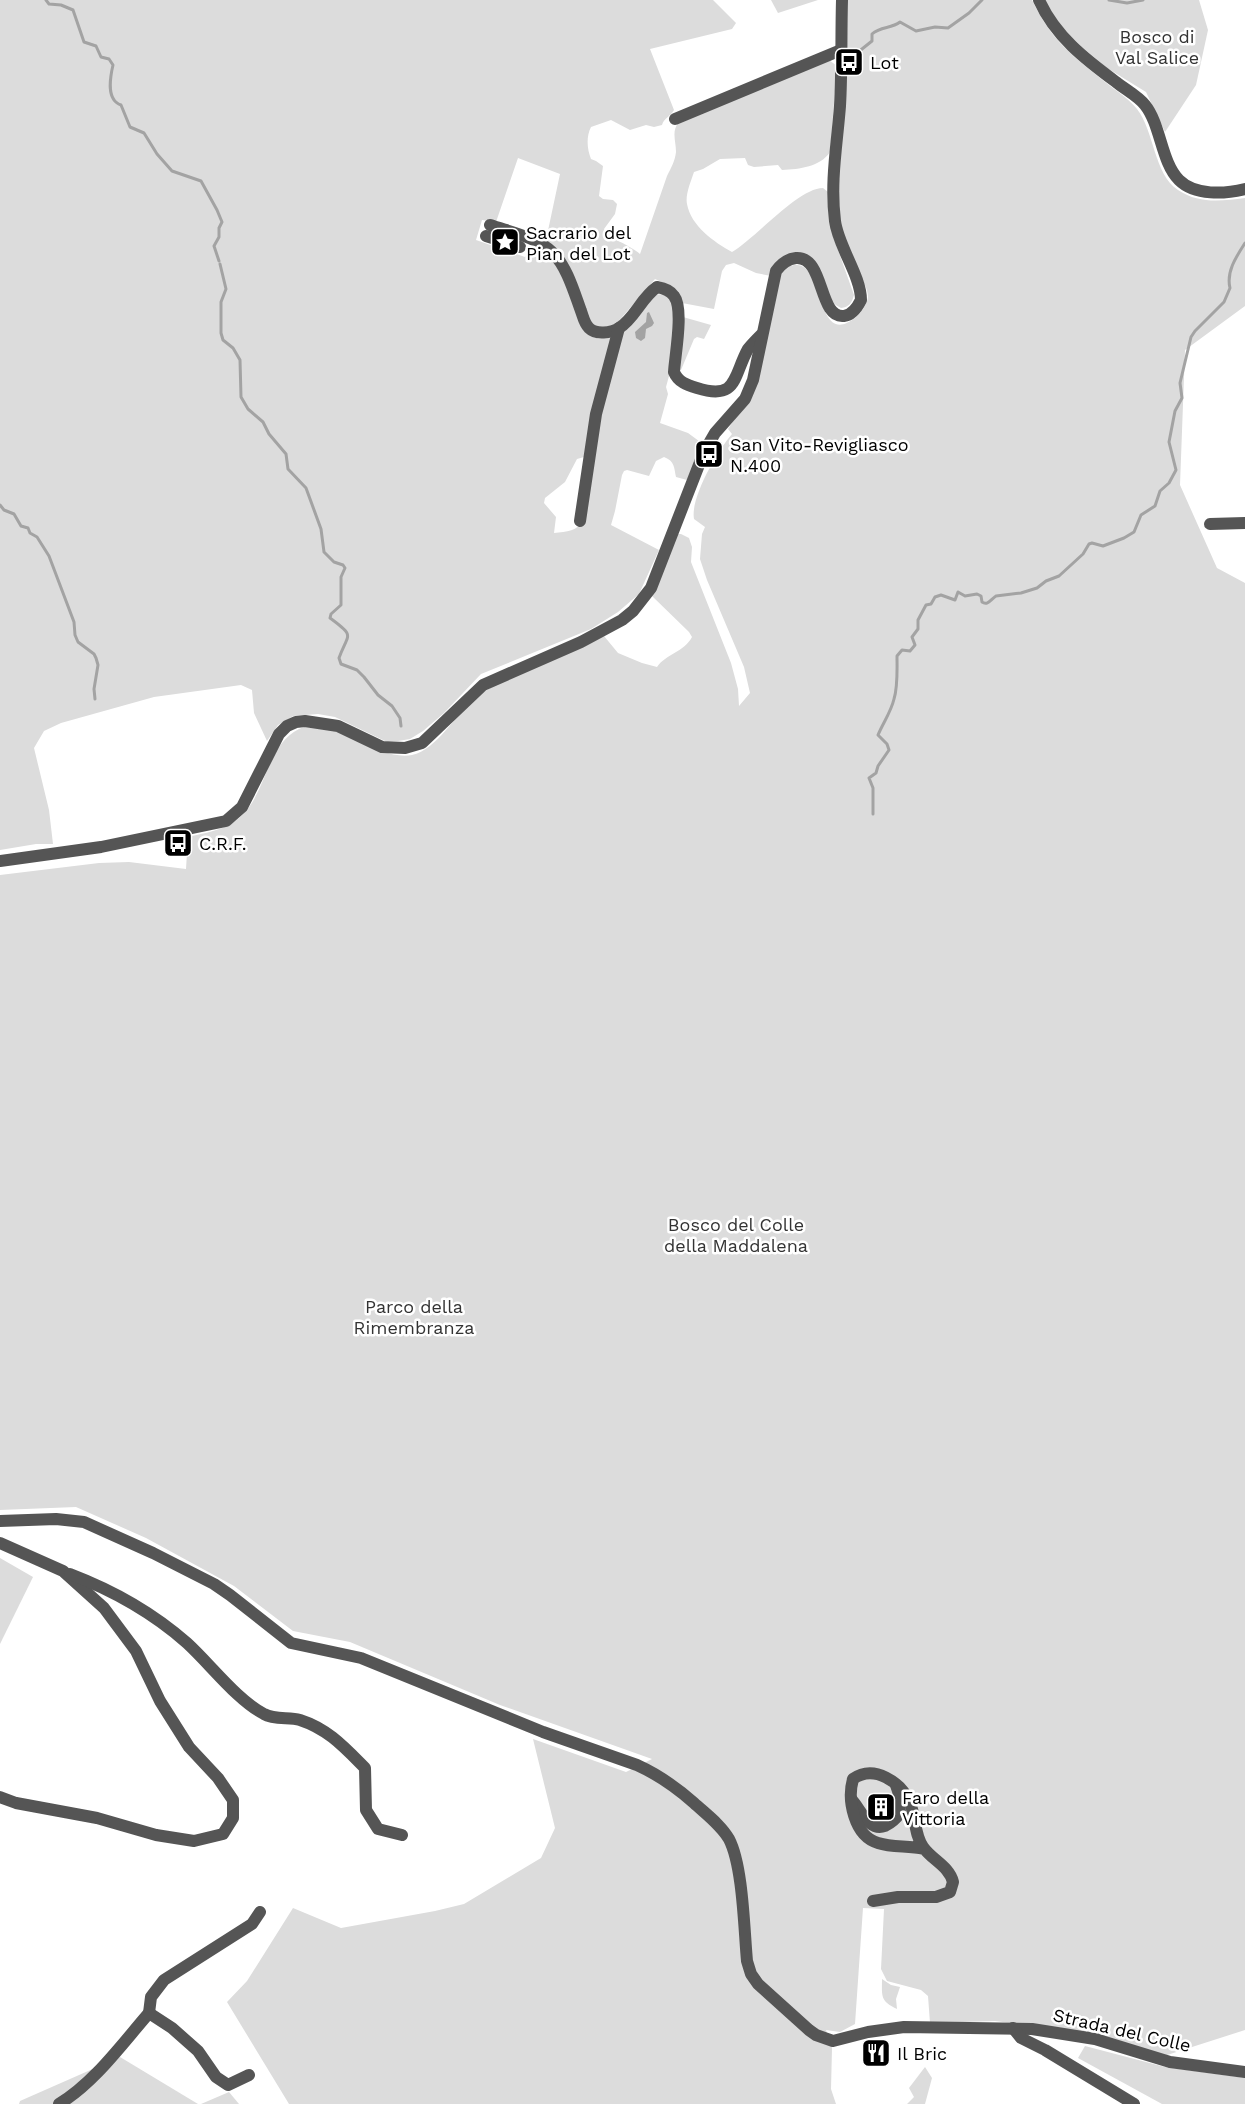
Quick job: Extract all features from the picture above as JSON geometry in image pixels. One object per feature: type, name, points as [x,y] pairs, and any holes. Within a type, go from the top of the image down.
[{"type":"street","points":[[0,861],[101,847],[226,822],[242,807],[274,743],[287,726],[305,721],[325,723],[338,726],[382,747],[414,746],[431,736],[483,686],[581,642],[622,620],[642,602],[651,588],[688,488],[704,452],[716,433],[745,399],[753,380],[774,277],[781,265],[791,259],[804,259],[814,268],[829,307],[837,315],[850,313],[861,300],[858,286],[838,235],[835,215],[833,172],[841,91],[842,0]]},
{"type":"street","points":[[1039,0],[1047,17],[1066,40],[1146,106],[1171,167],[1179,180],[1193,188],[1214,193],[1245,189]]},
{"type":"street","points":[[675,119],[841,50]]},
{"type":"street","points":[[520,247],[488,230],[540,243],[560,262],[588,327],[600,333],[619,328]]},
{"type":"street","points":[[580,521],[596,414],[619,328],[650,292],[657,288],[669,291],[677,303],[674,372],[676,378],[688,385],[718,393],[729,387],[750,347],[761,334]]},
{"type":"street","points":[[1210,524],[1245,523]]},
{"type":"street","name":"Strada del Colle","points":[[0,1521],[73,1519],[99,1527],[214,1584],[291,1643],[361,1658],[514,1720],[656,1773],[719,1826],[728,1838],[736,1860],[747,1961],[752,1974],[759,1984],[816,2035],[826,2039],[841,2040],[868,2032],[904,2027],[1013,2028],[1073,2034],[1163,2060],[1245,2072]]},
{"type":"street","points":[[0,1543],[105,1588],[146,1612],[186,1642],[238,1696],[265,1715],[299,1720],[331,1735],[365,1767],[366,1810],[378,1829],[402,1835]]},
{"type":"street","points":[[0,1797],[15,1803],[97,1818],[156,1835],[194,1842],[223,1834],[233,1818],[232,1800],[218,1778],[189,1747],[160,1701],[136,1651],[104,1608],[63,1571]]},
{"type":"street","points":[[873,1901],[898,1897],[936,1897],[950,1892],[953,1885],[952,1877],[924,1849],[917,1835],[909,1800],[895,1784],[874,1774],[853,1779],[852,1800],[855,1821],[872,1840],[885,1845],[924,1849]]},
{"type":"street","points":[[852,1800],[870,1824],[875,1827],[886,1825],[900,1813],[899,1794],[895,1784]]},
{"type":"street","points":[[59,2104],[88,2081],[148,2013],[151,1997],[164,1980],[252,1924],[260,1911]]},
{"type":"street","points":[[148,2013],[172,2028],[198,2051],[216,2078],[228,2085],[249,2075]]},
{"type":"street","points":[[1013,2028],[1021,2038],[1045,2049],[1134,2104]]},
{"type":"green space","points":[[0,0],[713,0],[736,23],[732,29],[650,49],[674,110],[662,125],[654,127],[646,125],[630,130],[611,120],[591,127],[589,131],[588,147],[591,159],[603,166],[599,196],[613,200],[617,204],[615,214],[604,229],[640,254],[675,158],[675,133],[679,122],[829,60],[837,66],[830,152],[826,157],[809,166],[782,170],[778,165],[754,167],[748,165],[745,158],[720,159],[694,172],[687,200],[689,212],[698,226],[732,252],[801,196],[823,188],[828,192],[833,236],[854,295],[853,298],[846,307],[841,308],[836,305],[829,295],[815,262],[802,253],[792,253],[784,256],[778,262],[771,276],[756,273],[734,263],[726,265],[722,271],[714,309],[682,303],[664,283],[655,279],[617,323],[608,327],[596,327],[590,321],[546,240],[560,174],[518,158],[496,222],[482,220],[476,240],[525,257],[536,247],[545,252],[561,273],[591,336],[598,339],[612,335],[584,457],[577,459],[565,482],[545,498],[544,503],[556,517],[554,533],[578,527],[584,520],[593,447],[622,333],[652,295],[664,294],[670,298],[675,314],[666,387],[668,394],[660,423],[688,433],[703,444],[687,480],[676,477],[672,463],[664,457],[656,461],[649,476],[627,470],[622,475],[611,525],[659,550],[639,594],[618,612],[591,629],[481,674],[444,713],[410,739],[385,741],[335,717],[318,714],[293,716],[278,725],[267,741],[254,713],[252,690],[241,685],[154,697],[61,723],[44,731],[34,748],[49,810],[53,844],[36,844],[0,850]]},
{"type":"green space","points":[[771,0],[818,0],[778,13]]},
{"type":"green space","name":"Bosco del Colle della Maddalena","points":[[845,0],[1032,0],[1048,27],[1065,48],[1137,109],[1143,118],[1159,163],[1170,183],[1194,198],[1219,200],[1245,198],[1245,306],[1185,350],[1180,485],[1217,568],[1245,583],[1245,2030],[1164,2056],[1091,2033],[995,2021],[930,2023],[928,1996],[921,1990],[887,1981],[881,1969],[884,1909],[863,1908],[855,2024],[840,2032],[826,2030],[832,2048],[831,2089],[836,2104],[289,2104],[227,2002],[247,1981],[293,1908],[341,1928],[435,1911],[464,1904],[541,1858],[555,1828],[533,1739],[626,1772],[652,1759],[500,1705],[350,1642],[293,1631],[234,1586],[146,1538],[76,1507],[0,1510],[0,875],[99,863],[129,862],[186,869],[188,837],[221,828],[239,818],[255,797],[279,747],[299,729],[312,726],[326,727],[384,752],[412,755],[430,746],[482,693],[604,636],[618,653],[657,667],[689,642],[692,637],[652,596],[676,534],[689,538],[692,547],[691,562],[731,663],[738,689],[739,706],[750,693],[744,667],[700,559],[702,534],[705,527],[694,519],[694,510],[706,475],[732,434],[728,429],[739,412],[781,272],[792,265],[806,269],[827,315],[834,323],[843,324],[856,317],[864,308],[868,297],[845,238],[838,196]]},
{"type":"green space","name":"Bosco di Val Salice","points":[[1044,0],[1199,0],[1208,30],[1196,85],[1165,132],[1146,92],[1107,68],[1082,47],[1058,24]]},
{"type":"green space","points":[[683,317],[711,325],[704,339],[697,337],[694,339],[681,370],[679,369]]},
{"type":"green space","points":[[0,1558],[33,1577],[0,1644]]},
{"type":"green space","points":[[882,1979],[891,1985],[900,1987],[896,1999],[897,2009],[887,2003],[883,1997]]},
{"type":"green space","points":[[1085,2046],[1165,2067],[1245,2078],[1245,2104],[1162,2104],[1078,2058]]},
{"type":"green space","points":[[120,2057],[198,2104],[19,2104],[20,2101]]},
{"type":"green space","points":[[925,2067],[932,2078],[925,2104],[907,2104],[914,2097],[909,2088]]},
{"type":"green space","points":[[229,2092],[239,2104],[201,2104]]},
{"type":"shaded area","points":[[649,312],[654,323],[646,329],[645,338],[641,341],[636,338],[635,332],[646,322]]},
{"type":"waterway","points":[[46,0],[49,4],[61,5],[73,10],[84,42],[96,46],[101,57],[109,59],[113,65],[110,82],[111,94],[121,105],[130,127],[144,133],[157,154],[172,171],[201,181],[222,222],[219,237],[214,246],[219,261]]},
{"type":"waterway","points":[[847,61],[872,41],[872,34],[879,30],[900,22],[916,31],[935,27],[948,28],[982,0]]},
{"type":"waterway","points":[[1109,0],[1127,3],[1143,0]]},
{"type":"waterway","points":[[873,814],[873,788],[869,778],[876,773],[889,750],[887,744],[878,735],[895,694],[897,656],[902,650],[910,651],[915,645],[912,637],[918,629],[918,620],[926,605],[931,604],[935,597],[941,595],[955,600],[958,592],[965,596],[977,594],[981,596],[982,602],[986,603],[996,596],[1021,593],[1037,588],[1046,581],[1059,576],[1083,554],[1089,544],[1103,546],[1134,532],[1141,515],[1155,506],[1160,491],[1169,483],[1176,470],[1169,442],[1175,411],[1182,398],[1180,383],[1191,337],[1224,302],[1230,288],[1229,276],[1245,243]]},
{"type":"waterway","points":[[220,264],[226,289],[221,302],[221,333],[223,340],[233,348],[240,360],[241,397],[248,409],[263,422],[269,434],[286,454],[288,469],[306,488],[321,529],[324,552],[334,562],[345,568],[341,577],[341,605],[331,614],[330,618],[344,629],[348,636],[339,658],[341,664],[357,670],[364,677],[378,695],[392,706],[400,718],[401,726]]},
{"type":"waterway","points":[[0,505],[4,510],[14,514],[21,526],[28,528],[30,533],[37,537],[49,556],[74,622],[78,642],[96,658],[98,665],[94,689],[95,699]]},
{"type":"place","name":"Lot","points":[[849,62]]},
{"type":"place","name":"Sacrario del Pian del Lot","points":[[505,242]]},
{"type":"place","name":"San Vito-Revigliasco N.400","points":[[709,454]]},
{"type":"place","name":"C.R.F.","points":[[178,843]]},
{"type":"place","name":"Faro della Vittoria","points":[[881,1807]]},
{"type":"place","name":"Il Bric","points":[[876,2053]]},
{"type":"park label","name":"Parco della Rimembranza","points":[[414,1316]]}]
